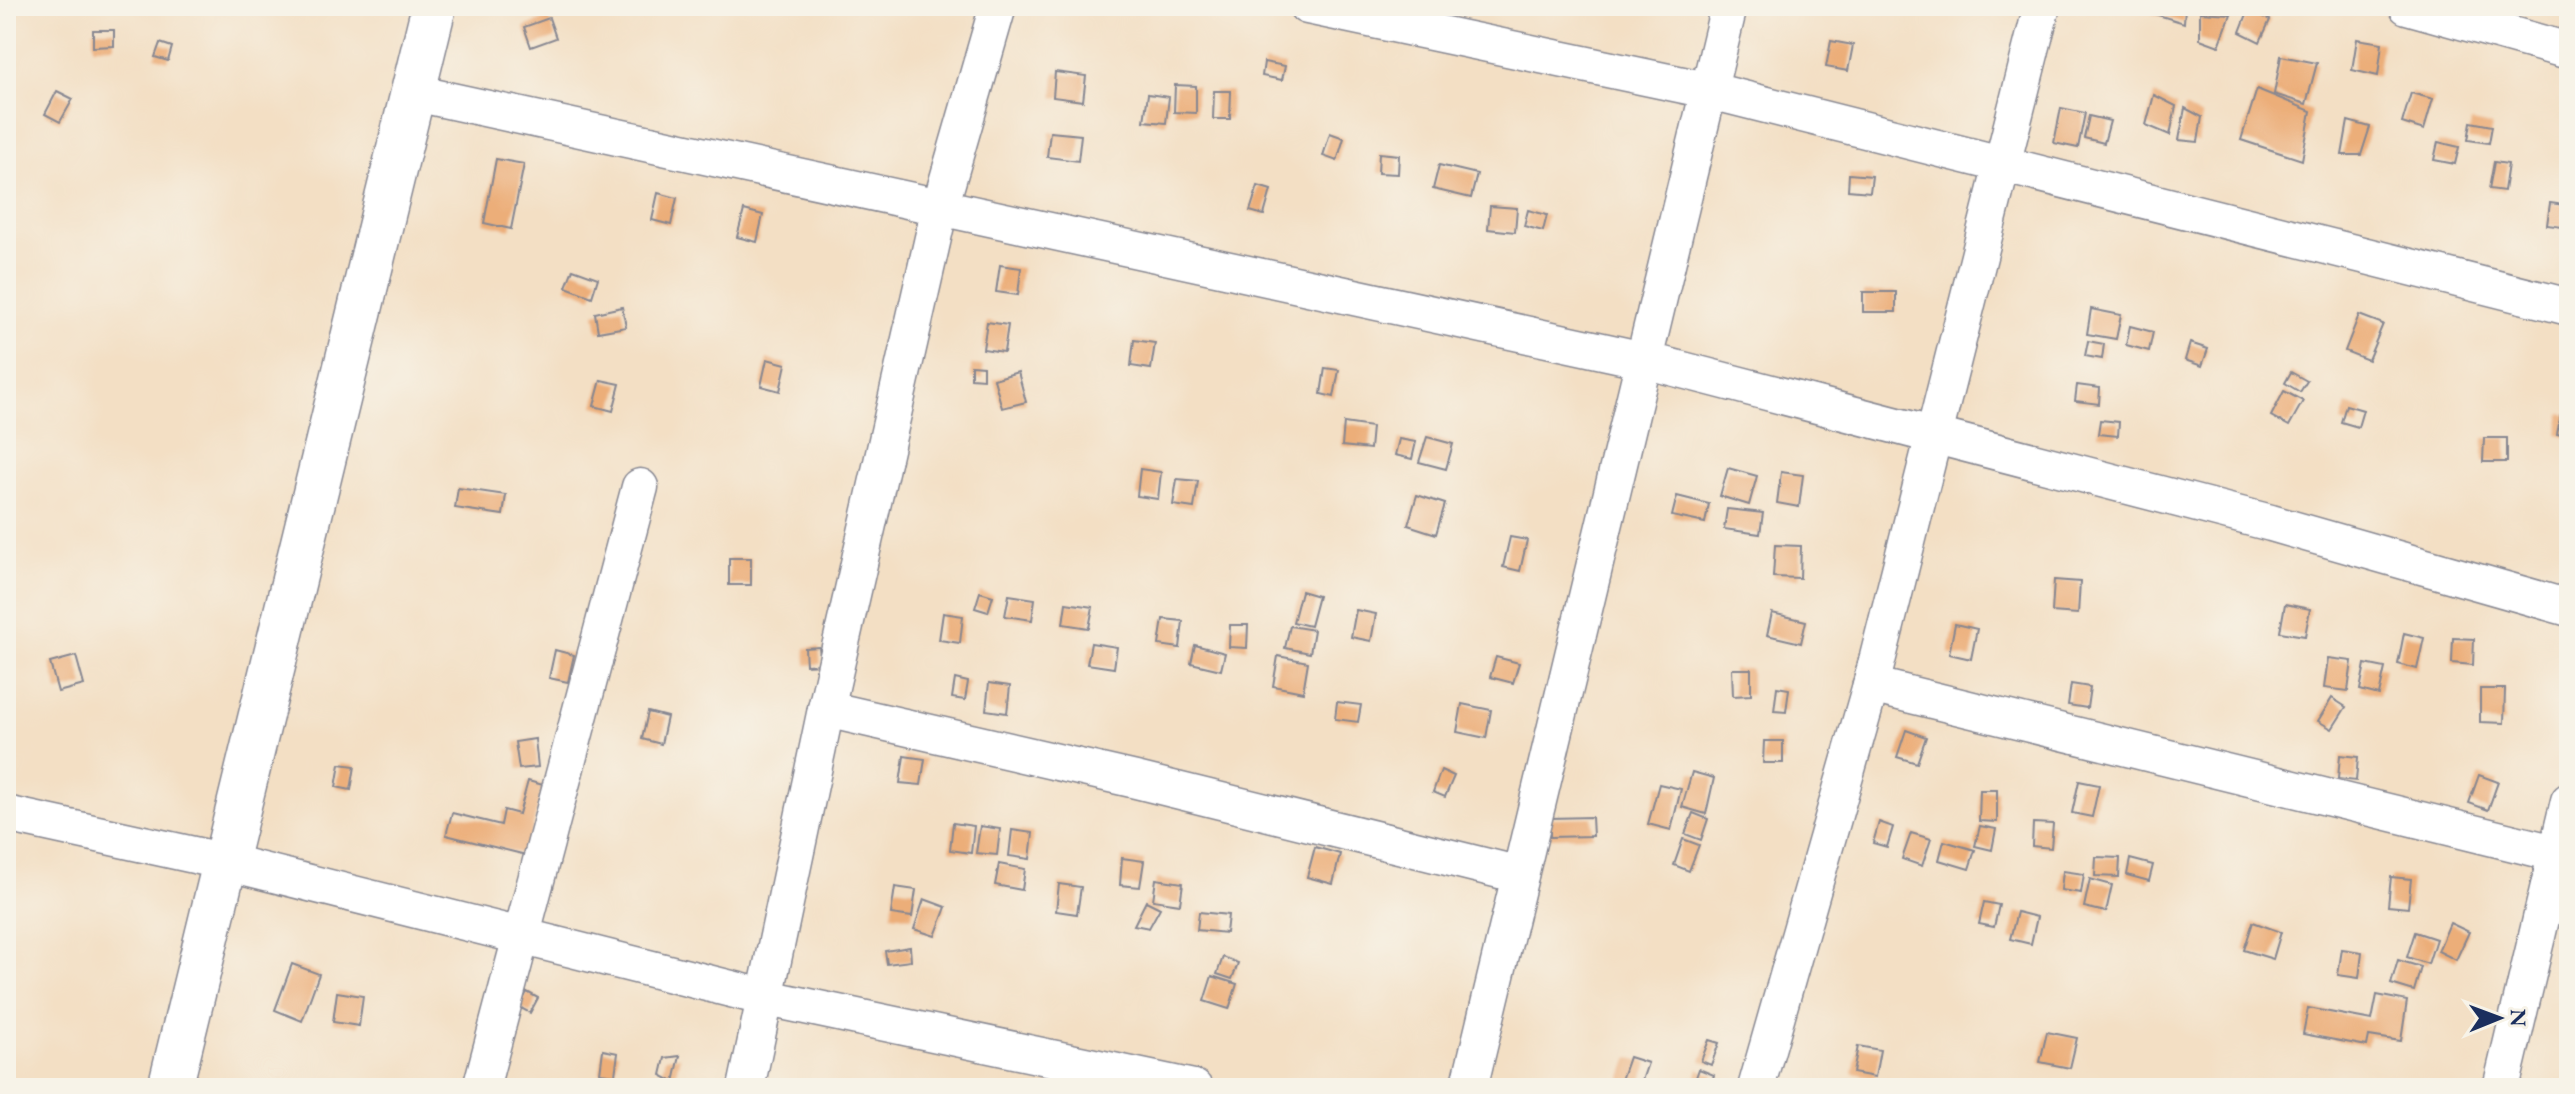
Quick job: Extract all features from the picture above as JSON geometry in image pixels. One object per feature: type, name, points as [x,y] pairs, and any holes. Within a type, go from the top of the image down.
[{"type":"street","points":[[170,1088],[434,6]]},
{"type":"street","points":[[746,1088],[826,709],[940,207],[998,6]]},
{"type":"street","points":[[1307,6],[1707,90],[2569,307]]},
{"type":"street","points":[[1469,1088],[1729,6]]},
{"type":"street","points":[[1756,1088],[1871,685],[2042,6]]},
{"type":"street","points":[[2407,6],[2569,51]]},
{"type":"street","points":[[415,93],[1644,360],[2271,523],[2569,608]]},
{"type":"street","points":[[481,1088],[640,487]]},
{"type":"street","points":[[1871,685],[2555,853]]},
{"type":"street","points":[[826,709],[1136,780],[1520,875]]},
{"type":"street","points":[[2501,1088],[2569,801]]},
{"type":"street","points":[[6,814],[226,862],[767,998],[1194,1088]]},
{"type":"building","points":[[2148,6],[2185,6],[2184,23],[2148,12]]},
{"type":"building","points":[[2249,9],[2270,20],[2260,42],[2240,32]]},
{"type":"building","points":[[2200,12],[2231,14],[2219,46],[2200,39]]},
{"type":"building","points":[[549,18],[556,38],[531,47],[524,27]]},
{"type":"building","points":[[93,30],[114,30],[114,46],[93,47]]},
{"type":"building","points":[[2357,39],[2382,43],[2378,76],[2352,70]]},
{"type":"building","points":[[1831,41],[1853,45],[1848,71],[1826,67]]},
{"type":"building","points":[[160,43],[172,47],[168,61],[155,57]]},
{"type":"building","points":[[2281,56],[2317,63],[2306,104],[2274,94]]},
{"type":"building","points":[[1264,62],[1285,66],[1282,80],[1262,76]]},
{"type":"building","points":[[1055,72],[1086,76],[1083,101],[1053,97]]},
{"type":"building","points":[[1175,85],[1196,86],[1196,113],[1174,112]]},
{"type":"building","points":[[2257,89],[2311,111],[2302,160],[2241,140]]},
{"type":"building","points":[[57,91],[73,99],[60,122],[45,114]]},
{"type":"building","points":[[1214,91],[1231,91],[1230,119],[1213,119]]},
{"type":"building","points":[[2411,93],[2433,99],[2424,130],[2402,123]]},
{"type":"building","points":[[1148,94],[1169,97],[1166,123],[1144,121]]},
{"type":"building","points":[[2154,95],[2176,106],[2170,135],[2146,125]]},
{"type":"building","points":[[2061,108],[2085,113],[2078,148],[2054,143]]},
{"type":"building","points":[[2185,108],[2202,117],[2198,142],[2179,140]]},
{"type":"building","points":[[2089,116],[2110,121],[2104,143],[2084,138]]},
{"type":"building","points":[[2348,121],[2370,127],[2361,155],[2342,155]]},
{"type":"building","points":[[2471,122],[2492,126],[2489,143],[2468,140]]},
{"type":"building","points":[[1050,132],[1081,135],[1078,161],[1047,157]]},
{"type":"building","points":[[1330,133],[1344,138],[1337,161],[1323,156]]},
{"type":"building","points":[[2438,142],[2459,147],[2455,164],[2434,160]]},
{"type":"building","points":[[1379,153],[1399,155],[1398,174],[1378,173]]},
{"type":"building","points":[[496,159],[524,164],[511,229],[484,223]]},
{"type":"building","points":[[2494,162],[2508,164],[2504,191],[2489,189]]},
{"type":"building","points":[[1439,165],[1477,174],[1471,198],[1433,189]]},
{"type":"building","points":[[1849,174],[1872,176],[1870,192],[1848,190]]},
{"type":"building","points":[[1258,186],[1271,190],[1264,215],[1250,211]]},
{"type":"building","points":[[658,193],[677,198],[671,225],[652,220]]},
{"type":"building","points":[[2550,203],[2565,205],[2562,227],[2547,225]]},
{"type":"building","points":[[1490,206],[1517,208],[1515,232],[1488,229]]},
{"type":"building","points":[[744,210],[763,215],[757,242],[737,237]]},
{"type":"building","points":[[1528,210],[1547,215],[1543,231],[1524,226]]},
{"type":"building","points":[[1000,265],[1021,268],[1018,295],[996,292]]},
{"type":"building","points":[[573,269],[598,278],[592,297],[566,287]]},
{"type":"building","points":[[1863,292],[1896,292],[1896,312],[1863,312]]},
{"type":"building","points":[[622,307],[626,327],[598,332],[595,313]]},
{"type":"building","points":[[2091,309],[2121,315],[2116,339],[2087,334]]},
{"type":"building","points":[[2359,315],[2383,324],[2368,360],[2345,351]]},
{"type":"building","points":[[987,322],[1008,325],[1004,352],[983,349]]},
{"type":"building","points":[[2130,326],[2153,332],[2149,351],[2126,345]]},
{"type":"building","points":[[1134,340],[1155,343],[1151,369],[1131,366]]},
{"type":"building","points":[[2088,341],[2104,344],[2102,359],[2085,356]]},
{"type":"building","points":[[2190,343],[2208,349],[2202,366],[2185,360]]},
{"type":"building","points":[[767,359],[786,364],[780,391],[761,386]]},
{"type":"building","points":[[971,365],[983,366],[983,379],[971,378]]},
{"type":"building","points":[[1325,368],[1339,370],[1334,397],[1321,394]]},
{"type":"building","points":[[1018,372],[1026,402],[1002,408],[994,379]]},
{"type":"building","points":[[2291,372],[2307,381],[2300,392],[2285,383]]},
{"type":"building","points":[[601,380],[620,384],[613,411],[594,406]]},
{"type":"building","points":[[2077,385],[2100,388],[2099,404],[2075,401]]},
{"type":"building","points":[[2284,391],[2303,401],[2289,426],[2271,416]]},
{"type":"building","points":[[2346,405],[2363,410],[2358,427],[2341,422]]},
{"type":"building","points":[[2561,413],[2569,415],[2569,437],[2557,434]]},
{"type":"building","points":[[2100,420],[2119,422],[2118,436],[2098,434]]},
{"type":"building","points":[[1344,423],[1372,427],[1370,449],[1342,446]]},
{"type":"building","points":[[1427,437],[1453,444],[1446,469],[1419,462]]},
{"type":"building","points":[[2484,438],[2507,438],[2507,462],[2483,462]]},
{"type":"building","points":[[1399,439],[1416,442],[1412,459],[1395,455]]},
{"type":"building","points":[[1728,468],[1757,476],[1749,505],[1720,496]]},
{"type":"building","points":[[1140,469],[1161,472],[1158,499],[1137,496]]},
{"type":"building","points":[[1781,472],[1803,475],[1799,507],[1777,503]]},
{"type":"building","points":[[1177,479],[1198,481],[1194,508],[1173,505]]},
{"type":"building","points":[[458,488],[506,495],[503,515],[455,508]]},
{"type":"building","points":[[1417,495],[1445,504],[1436,534],[1408,525]]},
{"type":"building","points":[[1677,496],[1709,504],[1705,523],[1672,516]]},
{"type":"building","points":[[1727,509],[1763,513],[1760,534],[1724,529]]},
{"type":"building","points":[[1510,537],[1527,540],[1520,571],[1503,567]]},
{"type":"building","points":[[1775,545],[1801,546],[1800,578],[1773,577]]},
{"type":"building","points":[[729,558],[751,558],[751,585],[729,585]]},
{"type":"building","points":[[2054,580],[2080,582],[2078,614],[2052,612]]},
{"type":"building","points":[[1301,591],[1318,596],[1310,626],[1293,622]]},
{"type":"building","points":[[980,592],[993,596],[988,612],[975,608]]},
{"type":"building","points":[[1009,595],[1035,599],[1032,620],[1005,616]]},
{"type":"building","points":[[1066,603],[1093,607],[1089,628],[1063,624]]},
{"type":"building","points":[[2285,604],[2310,609],[2305,636],[2280,632]]},
{"type":"building","points":[[1356,610],[1376,614],[1371,641],[1351,637]]},
{"type":"building","points":[[943,613],[963,616],[960,643],[939,640]]},
{"type":"building","points":[[1772,613],[1806,621],[1801,643],[1767,635]]},
{"type":"building","points":[[1163,619],[1183,621],[1180,648],[1159,645]]},
{"type":"building","points":[[1955,624],[1977,629],[1971,659],[1949,654]]},
{"type":"building","points":[[1230,625],[1248,625],[1247,648],[1229,647]]},
{"type":"building","points":[[1290,626],[1314,630],[1310,653],[1285,648]]},
{"type":"building","points":[[2404,633],[2424,638],[2417,669],[2398,664]]},
{"type":"building","points":[[2453,638],[2474,639],[2473,665],[2452,663]]},
{"type":"building","points":[[1091,643],[1117,647],[1114,668],[1087,664]]},
{"type":"building","points":[[1195,645],[1225,653],[1221,670],[1191,663]]},
{"type":"building","points":[[819,647],[821,664],[806,665],[805,648]]},
{"type":"building","points":[[555,650],[574,655],[568,682],[549,678]]},
{"type":"building","points":[[76,656],[84,685],[58,692],[50,663]]},
{"type":"building","points":[[1278,656],[1308,662],[1303,692],[1273,686]]},
{"type":"building","points":[[1496,657],[1519,663],[1513,683],[1490,677]]},
{"type":"building","points":[[2328,658],[2352,661],[2348,691],[2324,688]]},
{"type":"building","points":[[2365,664],[2385,668],[2379,695],[2360,690]]},
{"type":"building","points":[[1732,669],[1751,669],[1751,695],[1733,696]]},
{"type":"building","points":[[955,679],[968,682],[965,700],[952,698]]},
{"type":"building","points":[[989,683],[1010,686],[1007,713],[986,710]]},
{"type":"building","points":[[2071,684],[2090,687],[2087,708],[2068,705]]},
{"type":"building","points":[[1777,687],[1789,689],[1786,712],[1774,711]]},
{"type":"building","points":[[2480,689],[2505,689],[2504,723],[2480,722]]},
{"type":"building","points":[[2332,698],[2346,707],[2332,729],[2318,721]]},
{"type":"building","points":[[1337,702],[1361,705],[1358,722],[1335,719]]},
{"type":"building","points":[[1462,704],[1491,710],[1486,738],[1457,732]]},
{"type":"building","points":[[648,712],[667,717],[661,744],[642,739]]},
{"type":"building","points":[[1906,730],[1926,737],[1917,763],[1897,757]]},
{"type":"building","points":[[535,739],[538,767],[519,769],[515,742]]},
{"type":"building","points":[[1764,741],[1783,741],[1783,763],[1763,763]]},
{"type":"building","points":[[2340,755],[2358,757],[2356,781],[2338,779]]},
{"type":"building","points":[[904,756],[925,759],[921,785],[900,783]]},
{"type":"building","points":[[340,764],[355,766],[351,790],[336,787]]},
{"type":"building","points":[[1441,770],[1454,776],[1445,797],[1433,792]]},
{"type":"building","points":[[1692,772],[1714,778],[1706,814],[1682,807]]},
{"type":"building","points":[[2479,775],[2498,782],[2488,810],[2469,803]]},
{"type":"building","points":[[528,781],[543,785],[526,855],[446,835],[452,813],[501,825],[504,810],[519,814]]},
{"type":"building","points":[[2079,781],[2099,785],[2092,817],[2072,813]]},
{"type":"building","points":[[1659,784],[1681,789],[1671,830],[1648,824]]},
{"type":"building","points":[[1980,790],[1997,790],[1997,822],[1979,821]]},
{"type":"building","points":[[1693,813],[1708,819],[1701,840],[1685,834]]},
{"type":"building","points":[[1592,817],[1593,836],[1550,837],[1550,818]]},
{"type":"building","points":[[1879,822],[1893,827],[1887,847],[1873,843]]},
{"type":"building","points":[[953,823],[974,826],[971,853],[950,850]]},
{"type":"building","points":[[2033,823],[2053,824],[2051,848],[2032,846]]},
{"type":"building","points":[[980,826],[1000,829],[997,855],[976,853]]},
{"type":"building","points":[[1980,826],[1996,829],[1992,850],[1975,846]]},
{"type":"building","points":[[1012,830],[1033,833],[1030,859],[1009,856]]},
{"type":"building","points":[[1911,833],[1931,839],[1922,866],[1902,859]]},
{"type":"building","points":[[1683,839],[1699,845],[1689,871],[1674,865]]},
{"type":"building","points":[[1944,841],[1975,850],[1969,869],[1939,860]]},
{"type":"building","points":[[1315,847],[1340,854],[1333,884],[1307,877]]},
{"type":"building","points":[[2096,857],[2120,858],[2119,877],[2095,876]]},
{"type":"building","points":[[1122,858],[1144,861],[1140,887],[1120,885]]},
{"type":"building","points":[[2130,859],[2153,865],[2149,881],[2127,875]]},
{"type":"building","points":[[999,864],[1025,869],[1022,890],[995,885]]},
{"type":"building","points":[[2063,871],[2084,874],[2081,893],[2061,890]]},
{"type":"building","points":[[2391,877],[2411,879],[2408,908],[2388,906]]},
{"type":"building","points":[[1156,879],[1183,883],[1180,904],[1153,900]]},
{"type":"building","points":[[2090,879],[2112,885],[2106,912],[2084,907]]},
{"type":"building","points":[[1059,884],[1081,887],[1077,914],[1056,911]]},
{"type":"building","points":[[895,887],[916,890],[912,917],[891,914]]},
{"type":"building","points":[[924,899],[946,907],[935,936],[914,929]]},
{"type":"building","points":[[1146,901],[1160,908],[1149,928],[1134,925]]},
{"type":"building","points":[[1984,902],[1999,905],[1994,927],[1979,924]]},
{"type":"building","points":[[1199,912],[1228,915],[1226,933],[1197,930]]},
{"type":"building","points":[[2017,912],[2037,917],[2031,944],[2010,939]]},
{"type":"building","points":[[2253,922],[2281,932],[2273,959],[2244,950]]},
{"type":"building","points":[[2450,923],[2469,932],[2456,960],[2438,951]]},
{"type":"building","points":[[2415,932],[2436,939],[2428,964],[2407,957]]},
{"type":"building","points":[[910,947],[911,961],[887,964],[885,951]]},
{"type":"building","points":[[2342,949],[2362,952],[2359,978],[2338,975]]},
{"type":"building","points":[[1223,957],[1238,963],[1232,979],[1217,974]]},
{"type":"building","points":[[2398,960],[2421,967],[2414,991],[2391,984]]},
{"type":"building","points":[[292,964],[319,974],[302,1021],[275,1010]]},
{"type":"building","points":[[1212,976],[1237,984],[1229,1009],[1204,1001]]},
{"type":"building","points":[[337,992],[363,996],[359,1026],[333,1022]]},
{"type":"building","points":[[527,992],[538,998],[530,1013],[519,1007]]},
{"type":"building","points":[[2377,995],[2407,1001],[2401,1041],[2369,1036],[2367,1046],[2303,1034],[2308,1008],[2372,1020]]},
{"type":"building","points":[[2047,1032],[2077,1038],[2070,1068],[2040,1062]]},
{"type":"building","points":[[1709,1040],[1719,1043],[1711,1065],[1701,1061]]},
{"type":"building","points":[[1858,1046],[1880,1050],[1875,1077],[1853,1073]]},
{"type":"building","points":[[603,1050],[618,1053],[615,1075],[600,1073]]},
{"type":"building","points":[[680,1056],[674,1082],[661,1075],[665,1058]]},
{"type":"building","points":[[1629,1057],[1648,1063],[1640,1086],[1621,1080]]},
{"type":"building","points":[[1699,1069],[1714,1075],[1710,1088],[1693,1086]]}]
